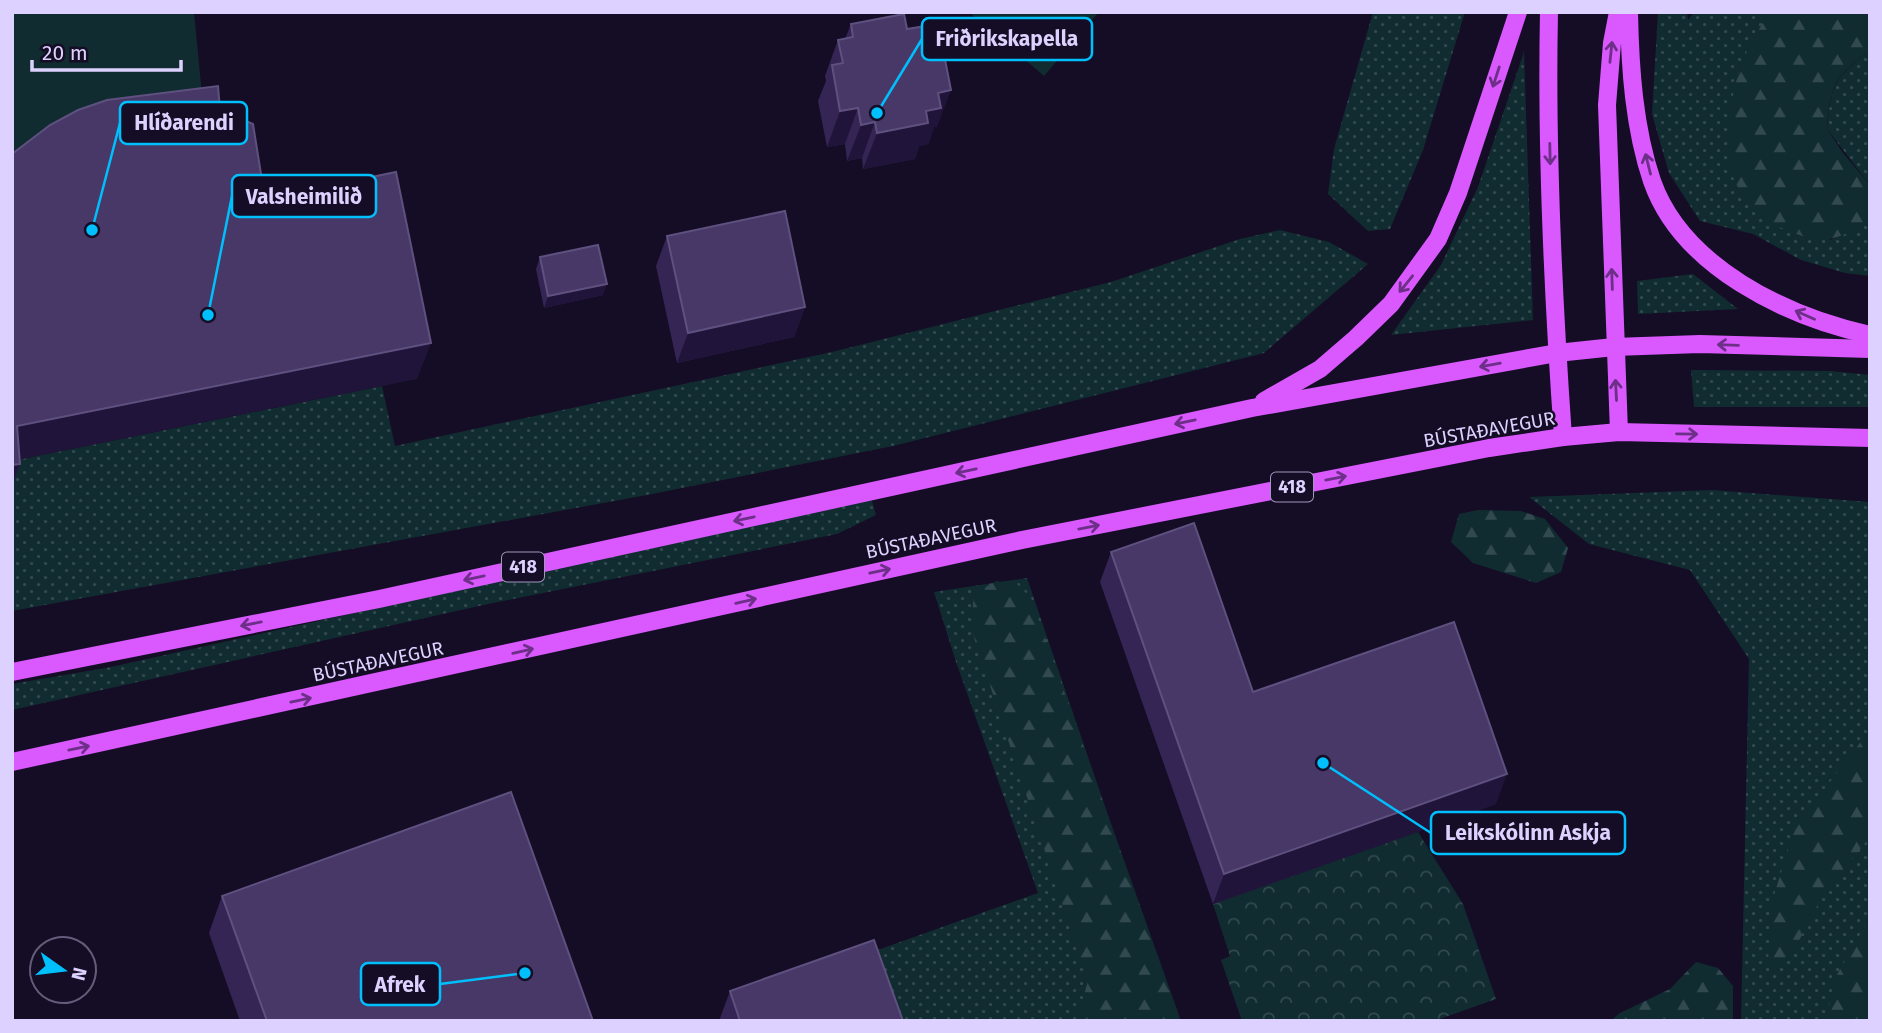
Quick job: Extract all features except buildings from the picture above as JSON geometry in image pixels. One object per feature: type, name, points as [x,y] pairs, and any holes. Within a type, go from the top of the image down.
[{"type":"main road","points":[[1252,408],[1320,369],[1391,304],[1438,239],[1458,193],[1518,12]]},
{"type":"main road","points":[[1549,12],[1551,191],[1563,437]]},
{"type":"main road","points":[[1618,12],[1612,43],[1607,105],[1619,432]]},
{"type":"main road","points":[[1629,12],[1639,129],[1653,183],[1672,219],[1702,254],[1731,279],[1765,298],[1831,327],[1870,335]]},
{"type":"main road","name":"418","points":[[12,672],[379,599],[1252,408],[1557,353],[1614,347],[1700,344],[1870,349]]},
{"type":"main road","name":"BÚSTAÐAVEGUR","points":[[12,762],[1022,540],[1489,448],[1619,432],[1870,438]]},
{"type":"green space","points":[[12,12],[194,12],[207,146],[12,461]]},
{"type":"green space","points":[[969,12],[1099,12],[1044,76]]},
{"type":"green space","points":[[1373,12],[1465,12],[1423,150],[1390,229],[1368,231],[1328,194],[1334,149]]},
{"type":"green space","points":[[1658,12],[1687,12],[1688,20],[1694,12],[1771,12],[1740,68],[1729,124],[1830,240],[1870,223],[1870,276],[1845,273],[1801,260],[1753,234],[1700,221],[1669,173],[1652,114]]},
{"type":"green space","points":[[1771,12],[1870,12],[1870,50],[1842,75],[1830,101],[1827,129],[1870,185],[1870,223],[1844,235],[1825,240],[1816,239],[1779,227],[1757,211],[1733,178],[1729,158],[1729,132],[1736,80],[1749,48]]},
{"type":"green space","points":[[1870,50],[1870,185],[1827,129],[1830,101],[1837,83],[1849,68]]},
{"type":"green space","points":[[1524,52],[1533,320],[1391,335],[1441,265],[1478,187]]},
{"type":"green space","points":[[1280,230],[1329,242],[1368,264],[1264,353],[893,446],[647,495],[12,611],[12,461],[382,386],[395,446],[832,352],[1111,282],[1240,239]]},
{"type":"green space","points":[[1693,274],[1738,309],[1638,314],[1637,281]]},
{"type":"green space","points":[[1691,370],[1831,371],[1870,375],[1870,407],[1694,407]]},
{"type":"green space","points":[[1712,490],[1870,502],[1870,1021],[1741,1021],[1749,659],[1690,570],[1589,544],[1529,497]]},
{"type":"green space","points":[[871,498],[876,515],[837,534],[488,604],[12,710],[12,684],[111,667]]},
{"type":"green space","points":[[1478,510],[1521,511],[1545,519],[1568,548],[1561,572],[1536,583],[1473,563],[1451,542],[1459,514]]},
{"type":"green space","points":[[1027,578],[1178,1021],[896,1021],[872,952],[1038,893],[934,592]]},
{"type":"green space","points":[[996,581],[1017,584],[1031,598],[1181,1021],[1080,1021],[1078,1016],[1088,981],[971,628],[974,594]]},
{"type":"green space","points":[[1870,730],[1870,837],[1824,893],[1793,952],[1783,965],[1775,968],[1768,963],[1771,905],[1795,827]]},
{"type":"green space","points":[[1418,832],[1463,904],[1496,999],[1434,1021],[1242,1021],[1221,960],[1230,956],[1213,904]]},
{"type":"green space","points":[[1870,917],[1868,1021],[1826,1021],[1835,978]]},
{"type":"green space","points":[[1696,962],[1718,968],[1733,986],[1733,1021],[1610,1021],[1620,1013],[1670,989]]},
{"type":"place","name":"Friðrikskapella","points":[[877,113]]},
{"type":"place","name":"Hlíðarendi","points":[[92,230]]},
{"type":"place","name":"Valsheimilið","points":[[208,315]]},
{"type":"place","name":"Leikskólinn Askja","points":[[1323,763]]},
{"type":"place","name":"Afrek","points":[[525,973]]}]
